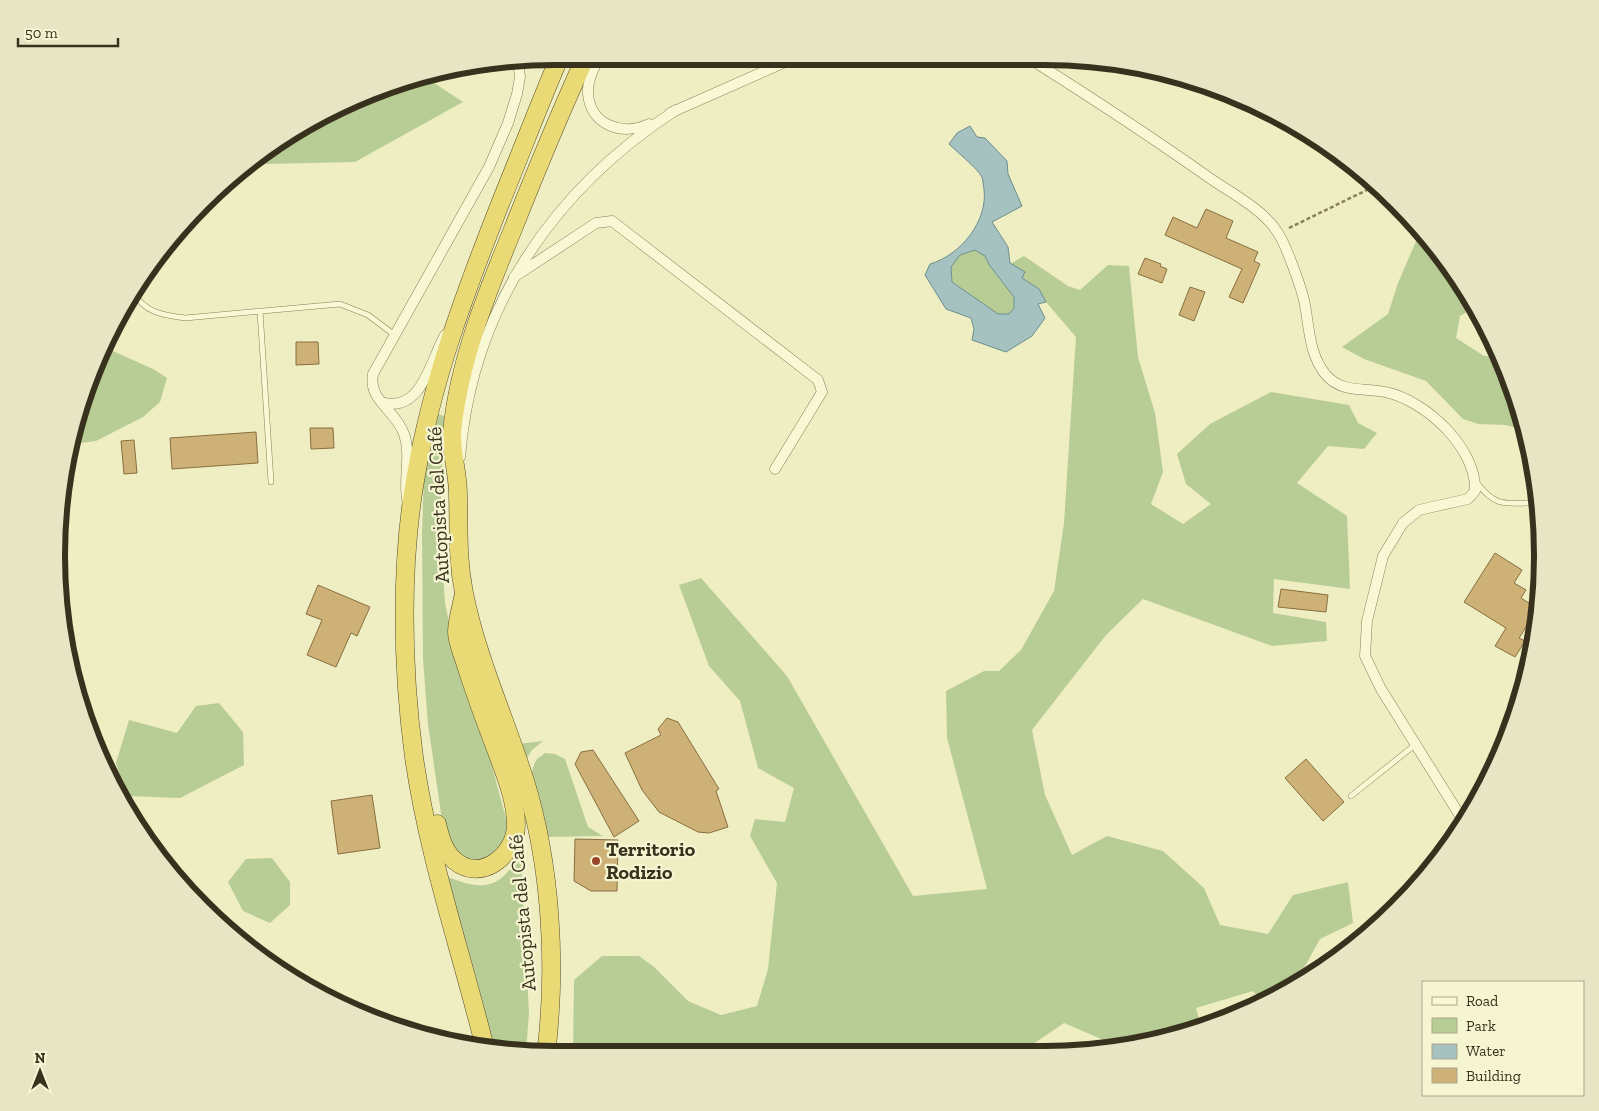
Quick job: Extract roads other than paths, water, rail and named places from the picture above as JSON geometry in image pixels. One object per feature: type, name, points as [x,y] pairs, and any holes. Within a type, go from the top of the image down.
[{"type":"highway","name":"Autopista del Café","points":[[483,1041],[433,852],[420,788],[408,706],[404,637],[411,514],[423,440],[457,315],[556,65]]},
{"type":"highway","name":"Autopista del Café","points":[[547,1046],[550,1004],[550,966],[547,900],[538,832],[524,779],[484,665],[464,593],[457,547],[458,476],[452,437],[460,381],[468,349],[512,231],[582,65]]},
{"type":"highway","points":[[404,637],[415,668],[425,758],[442,843],[455,861],[462,866],[472,868],[492,865],[508,851],[514,839],[514,808],[505,774],[472,684],[457,633],[464,593]]},
{"type":"street","points":[[596,65],[590,79],[588,92],[590,104],[601,121],[620,130],[632,130],[778,65]]},
{"type":"street","points":[[1040,65],[1126,119],[1255,209],[1278,233],[1303,297],[1315,357],[1327,376],[1348,390],[1386,392],[1412,402],[1438,420],[1461,446],[1474,472],[1476,481],[1475,492],[1468,499],[1420,510],[1403,523],[1382,556],[1368,621],[1365,656],[1381,689],[1459,815]]},
{"type":"street","points":[[411,514],[405,490],[407,446],[405,435],[394,414],[375,396],[371,384],[373,374],[489,167],[508,123],[517,94],[520,77],[519,66]]},
{"type":"street","points":[[458,476],[465,415],[475,373],[489,332],[514,277],[551,221],[590,177],[621,149],[676,110]]},
{"type":"street","points":[[514,277],[596,223],[612,221],[818,380],[822,392],[775,468]]},
{"type":"street","points":[[384,403],[401,404],[416,393],[444,335],[457,315]]},
{"type":"lane","points":[[137,300],[140,304],[161,315],[185,318],[340,304],[368,315],[396,336]]},
{"type":"lane","points":[[260,311],[271,482]]},
{"type":"lane","points":[[1476,481],[1488,498],[1504,504],[1531,503]]},
{"type":"lane","points":[[1351,796],[1416,744]]},
{"type":"water","points":[[970,126],[977,137],[985,138],[1007,161],[1008,174],[1022,206],[992,222],[1008,247],[1010,263],[1025,272],[1022,278],[1039,289],[1046,302],[1038,304],[1045,318],[1032,336],[1006,352],[972,340],[974,329],[971,318],[946,309],[925,275],[930,264],[941,260],[962,245],[977,224],[982,213],[984,189],[982,177],[949,144],[957,133]],"holes":[[[975,250],[985,256],[990,266],[1014,297],[1014,308],[1009,314],[998,314],[952,282],[951,267],[960,255]]]},
{"type":"place","name":"Territorio Rodizio","points":[[596,861]]}]
